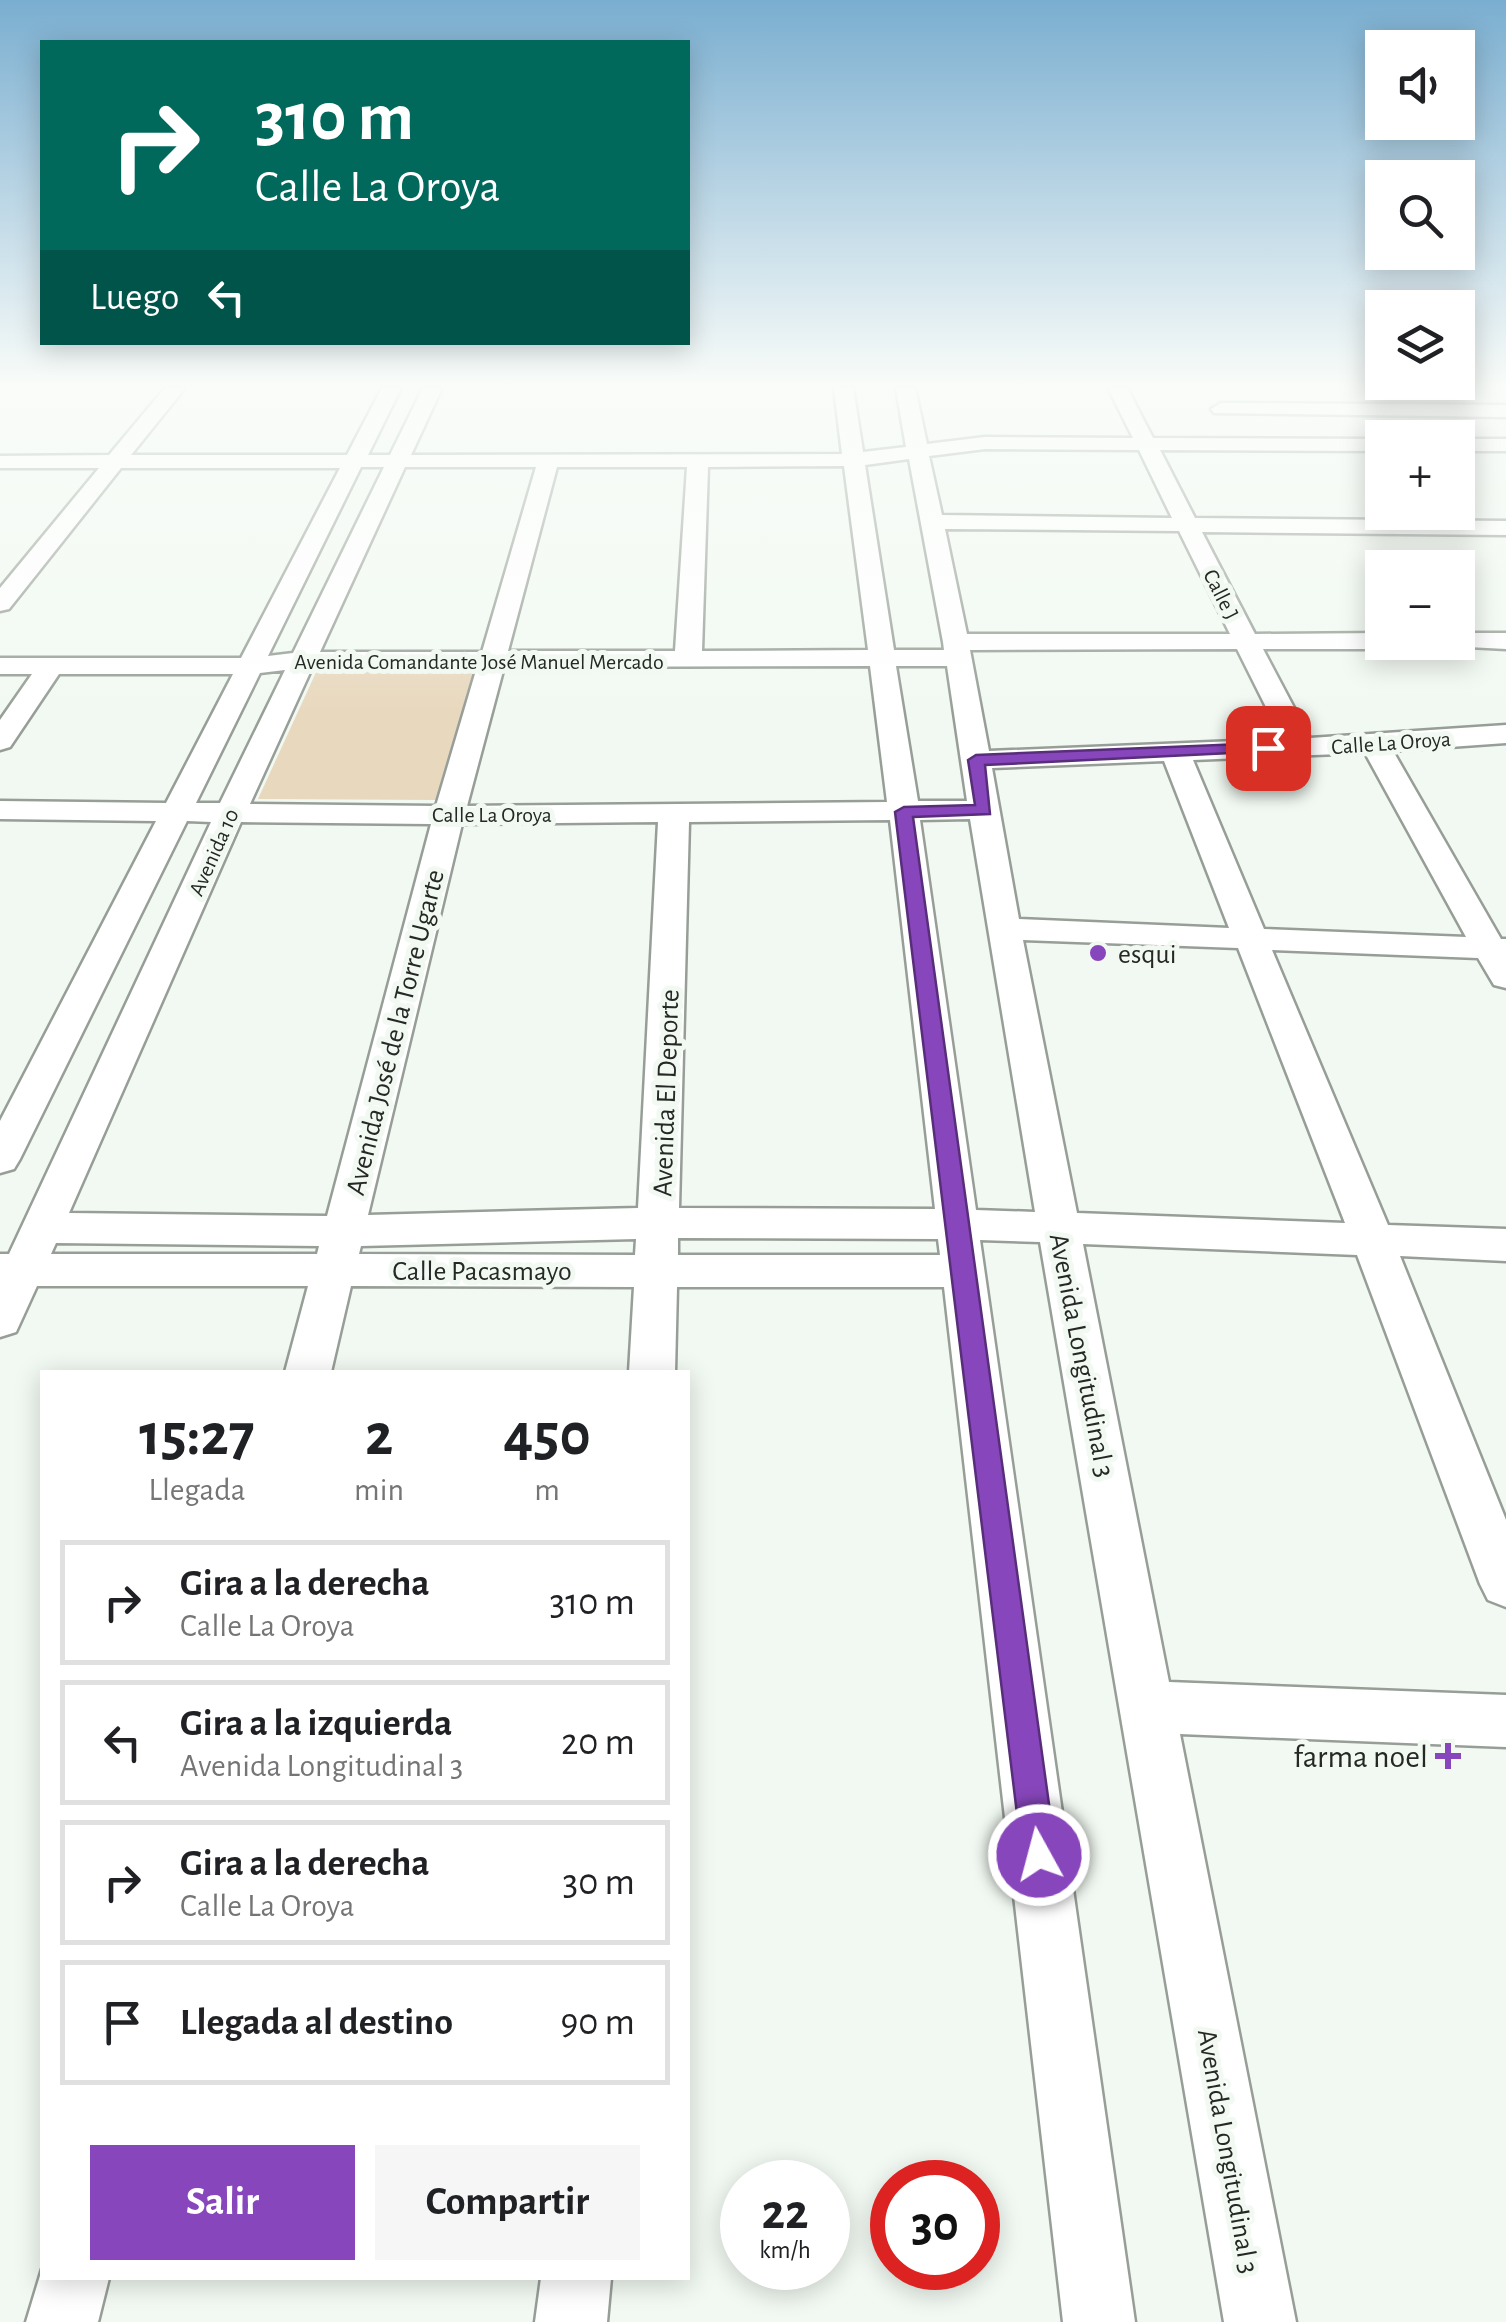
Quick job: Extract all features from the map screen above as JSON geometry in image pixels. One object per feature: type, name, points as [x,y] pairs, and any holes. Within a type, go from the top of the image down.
[{"type":"street","points":[[0,604],[86,496]]},
{"type":"street","name":"Avenida 10","points":[[0,1159],[335,496]]},
{"type":"street","name":"Avenida 10","points":[[0,1320],[11,1270],[42,1228],[231,811],[381,496]]},
{"type":"street","name":"Avenida José de la Torre Ugarte","points":[[309,1370],[449,814],[538,496]]},
{"type":"street","points":[[688,659],[696,496]]},
{"type":"street","points":[[857,496],[904,812],[1099,2322]]},
{"type":"street","name":"Avenida Longitudinal 3","points":[[926,496],[958,650],[1004,929],[1260,2322]]},
{"type":"street","name":"Calle J","points":[[1172,496],[1300,747]]},
{"type":"street","points":[[934,534],[1506,528]]},
{"type":"street","points":[[1192,534],[1506,547]]},
{"type":"street","name":"Avenida Comandante José Manuel Mercado","points":[[0,666],[250,666],[303,660],[879,658],[958,650],[1365,641]]},
{"type":"street","points":[[1475,641],[1506,641]]},
{"type":"street","points":[[0,741],[50,666]]},
{"type":"street","name":"Calle La Oroya","points":[[976,760],[1374,744],[1506,734]]},
{"type":"street","points":[[1374,744],[1501,958]]},
{"type":"street","points":[[1175,752],[1372,1238],[1488,1490],[1506,1584]]},
{"type":"street","name":"Calle La Oroya","points":[[0,810],[674,814],[984,810]]},
{"type":"street","name":"Avenida El Deporte","points":[[652,1370],[660,1270],[674,814]]},
{"type":"street","points":[[1004,929],[1251,938],[1501,958]]},
{"type":"street","points":[[42,1228],[339,1250],[661,1223],[958,1224],[1506,1245]]},
{"type":"street","name":"Calle Pacasmayo","points":[[11,1270],[339,1250],[660,1270],[964,1271]]},
{"type":"street","points":[[1149,1707],[1506,1721]]},
{"type":"street","points":[[62,2322],[73,2280]]},
{"type":"street","points":[[572,2322],[576,2280]]},
{"type":"shaded area","points":[[318,668],[477,668],[438,800],[258,799]]},
{"type":"place","name":"esqui","points":[[1098,953]]},
{"type":"place","name":"farma noel","points":[[1448,1756]]},
{"type":"route","points":[[1039,1855],[904,812],[984,810],[976,760],[1268,748]]}]
